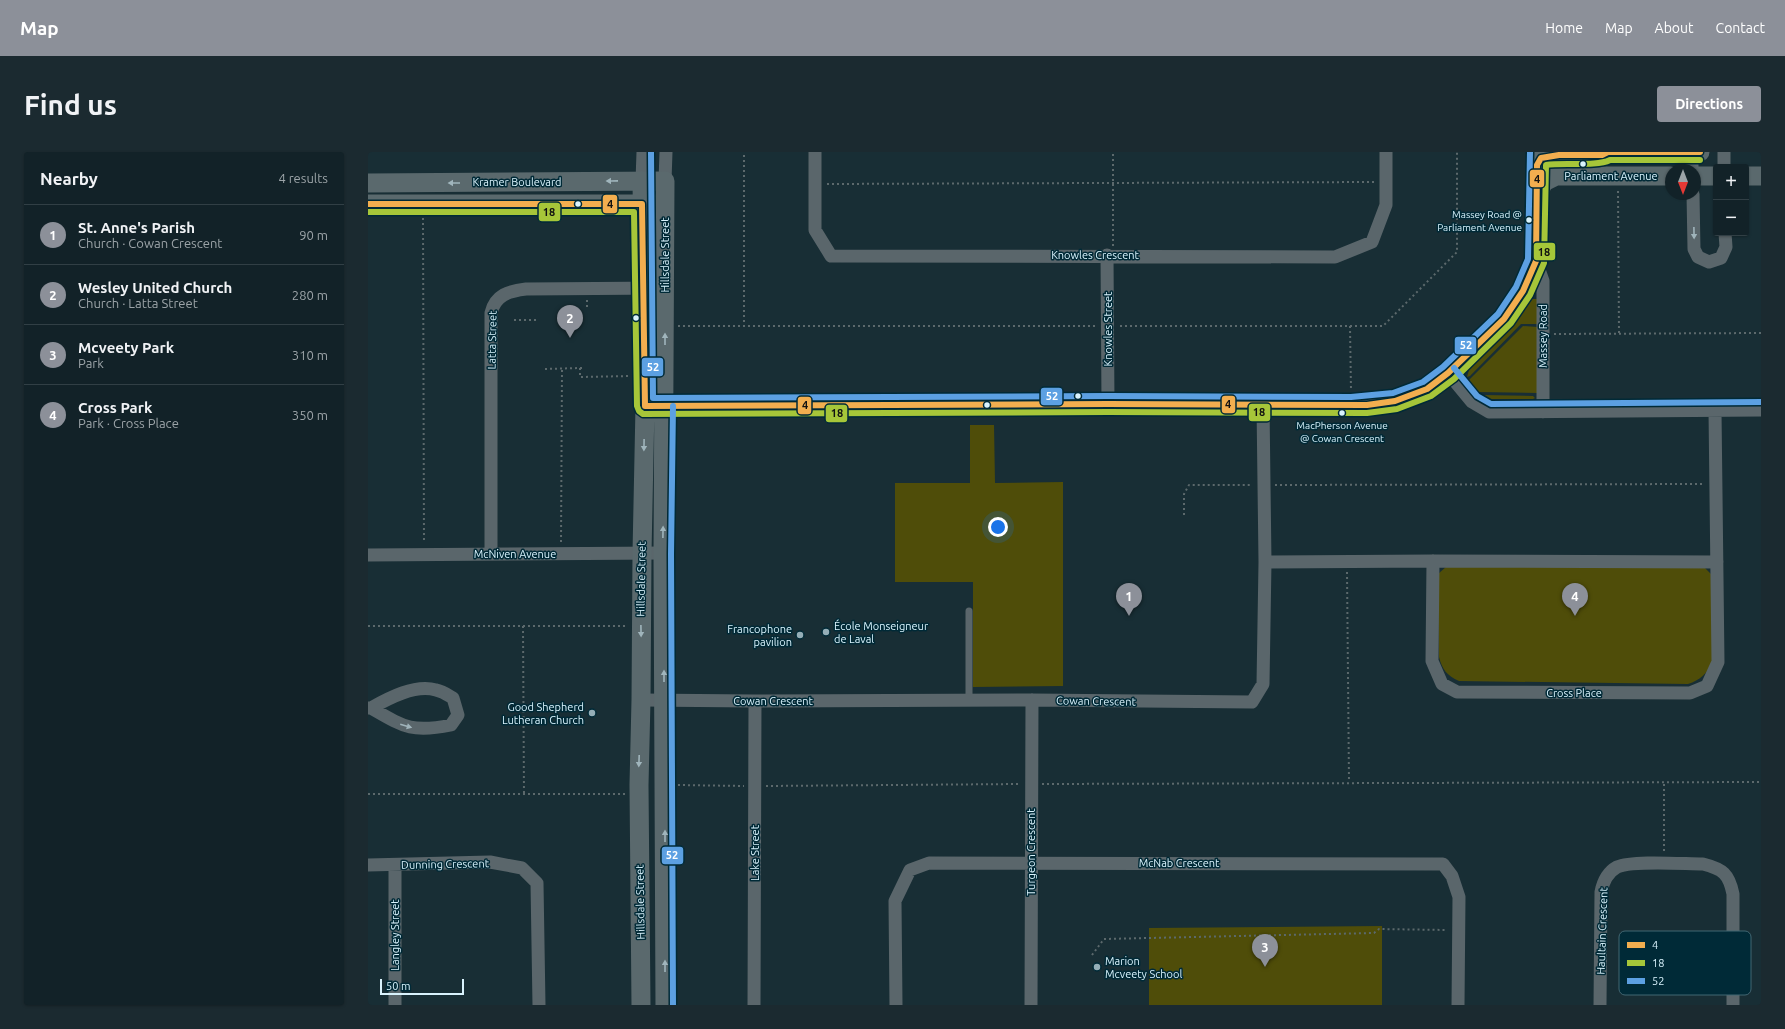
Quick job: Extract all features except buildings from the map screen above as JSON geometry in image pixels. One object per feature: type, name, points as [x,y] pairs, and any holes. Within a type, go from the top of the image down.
[{"type":"street","name":"Hillsdale Street","points":[[641,1005],[639,794],[645,406],[642,152]]},
{"type":"street","name":"Hillsdale Street","points":[[665,1005],[663,553],[666,152]]},
{"type":"street","name":"Knowles Crescent","points":[[815,152],[815,230],[831,256],[1110,255],[1335,257],[1372,242],[1386,205],[1386,152]]},
{"type":"street","name":"Parliament Avenue","points":[[1537,161],[1544,156],[1602,155],[1608,152],[1700,152]]},
{"type":"street","points":[[1692,152],[1692,164]]},
{"type":"street","points":[[1724,152],[1724,164]]},
{"type":"street","points":[[1537,161],[1544,174],[1556,176]]},
{"type":"street","name":"Massey Road","points":[[1537,161],[1536,262],[1543,281],[1543,412]]},
{"type":"street","name":"Parliament Avenue","points":[[1537,195],[1544,182],[1556,176],[1665,176]]},
{"type":"street","points":[[1701,176],[1713,176]]},
{"type":"street","points":[[1749,176],[1761,176]]},
{"type":"street","name":"Kramer Boulevard","points":[[368,183],[665,180]]},
{"type":"street","points":[[1693,200],[1694,249],[1698,257],[1708,262],[1721,258],[1726,247],[1726,236]]},
{"type":"street","name":"Kramer Boulevard","points":[[368,204],[665,204]]},
{"type":"street","name":"Knowles Street","points":[[1108,404],[1110,255]]},
{"type":"street","name":"Massey Road","points":[[645,406],[1108,404],[1351,405],[1395,401],[1410,397],[1426,389],[1448,373],[1504,318],[1523,291],[1536,262]]},
{"type":"street","name":"Latta Street","points":[[491,554],[491,313],[493,305],[497,299],[510,291],[526,289],[665,288]]},
{"type":"street","points":[[1448,373],[1472,402],[1489,412],[1761,410]]},
{"type":"street","name":"Cowan Crescent","points":[[641,700],[1032,700],[1252,702],[1263,684],[1265,485],[1263,405]]},
{"type":"street","name":"Cross Place","points":[[1433,561],[1432,661],[1442,684],[1457,692],[1690,693],[1707,686],[1718,662],[1715,411]]},
{"type":"street","name":"McNiven Avenue","points":[[368,555],[663,553]]},
{"type":"street","points":[[1265,562],[1717,562]]},
{"type":"street","points":[[419,690],[436,690],[453,698],[458,715],[451,725],[434,729],[416,729],[401,725],[370,708],[394,695],[419,690]]},
{"type":"street","name":"Turgeon Crescent","points":[[1031,1005],[1032,700]]},
{"type":"street","name":"Lake Street","points":[[754,1005],[755,701]]},
{"type":"street","name":"Dunning Crescent","points":[[368,865],[490,862],[522,868],[537,883],[539,1005]]},
{"type":"street","name":"McNab Crescent","points":[[896,1005],[895,901],[910,870],[929,862],[1443,864],[1452,876],[1459,898],[1458,1005]]},
{"type":"street","name":"Haultain Crescent","points":[[1600,1005],[1601,892],[1603,883],[1616,868],[1628,863],[1704,864],[1716,867],[1725,873],[1731,883],[1733,894],[1733,931]]},
{"type":"street","name":"Langley Street","points":[[395,865],[395,1005]]},
{"type":"street","name":"Haultain Crescent","points":[[1734,995],[1734,1005]]},
{"type":"lane","points":[[969,611],[969,700]]},
{"type":"path","points":[[744,152],[744,327]]},
{"type":"path","points":[[1110,255],[1113,152]]},
{"type":"path","points":[[1618,176],[1618,334]]},
{"type":"path","points":[[815,184],[1385,182]]},
{"type":"path","points":[[423,204],[424,554]]},
{"type":"path","points":[[514,320],[539,320]]},
{"type":"path","points":[[1350,326],[1351,405]]},
{"type":"path","points":[[1543,334],[1761,333]]},
{"type":"path","points":[[580,368],[580,377],[644,376]]},
{"type":"path","points":[[545,369],[585,368]]},
{"type":"path","points":[[561,554],[562,369]]},
{"type":"path","points":[[1184,515],[1184,494],[1189,485],[1716,484]]},
{"type":"path","points":[[1347,561],[1349,782]]},
{"type":"path","points":[[368,626],[641,626]]},
{"type":"path","points":[[523,626],[524,794]]},
{"type":"path","points":[[664,785],[755,786],[1349,782],[1761,782]]},
{"type":"path","points":[[1664,782],[1664,864]]},
{"type":"path","points":[[368,794],[639,794]]},
{"type":"path","points":[[1092,955],[1104,939],[1374,933],[1379,930],[1459,930]]},
{"type":"shaded area","points":[[1532,299],[1537,299],[1538,324],[1521,324],[1470,376],[1467,377],[1469,370],[1514,325]]},
{"type":"shaded area","points":[[1523,326],[1538,327],[1538,393],[1478,392],[1468,381]]},
{"type":"shaded area","points":[[1483,395],[1533,396],[1535,398],[1490,399]]},
{"type":"shaded area","points":[[970,425],[994,425],[995,483],[1063,482],[1063,686],[973,687],[973,582],[895,582],[895,483],[970,483]]},
{"type":"shaded area","points":[[1447,566],[1703,566],[1712,575],[1712,662],[1703,676],[1688,684],[1459,681],[1451,677],[1446,672],[1439,657],[1438,574]]},
{"type":"shaded area","points":[[1382,926],[1382,1005],[1149,1005],[1149,928]]},
{"type":"transit line","name":"52","points":[[651,152],[653,398],[1108,396],[1351,397],[1393,393],[1423,382],[1443,367],[1498,314],[1516,287],[1528,259],[1530,152]]},
{"type":"transit line","name":"4","points":[[368,204],[642,204],[645,406],[1108,404],[1367,405],[1395,401],[1427,389],[1448,373],[1504,319],[1523,291],[1536,261],[1537,165],[1541,158],[1559,155],[1602,155],[1608,152],[1700,152]]},
{"type":"transit line","name":"18","points":[[368,212],[634,212],[637,406],[639,411],[643,414],[1108,412],[1367,413],[1397,409],[1431,396],[1454,379],[1511,323],[1530,295],[1544,263],[1546,165],[1588,164],[1610,160],[1700,160]]},
{"type":"transit line","name":"52","points":[[1454,368],[1477,396],[1491,404],[1761,402]]},
{"type":"transit line","name":"52","points":[[673,406],[671,554],[673,1005]]},
{"type":"place","name":"Massey Road @ Parliament Avenue","points":[[1529,220]]},
{"type":"place","name":"Wesley United Church","points":[[570,338]]},
{"type":"place","name":"MacPherson Avenue @ Cowan Crescent","points":[[1342,413]]},
{"type":"place","name":"St. Anne's Parish","points":[[1129,616]]},
{"type":"place","name":"Cross Park","points":[[1575,616]]},
{"type":"place","name":"École Monseigneur de Laval","points":[[826,632]]},
{"type":"place","name":"Francophone pavilion","points":[[800,635]]},
{"type":"place","name":"Good Shepherd Lutheran Church","points":[[592,713]]},
{"type":"place","name":"Marion Mcveety School","points":[[1097,967]]},
{"type":"place","name":"Mcveety Park","points":[[1265,967]]}]
